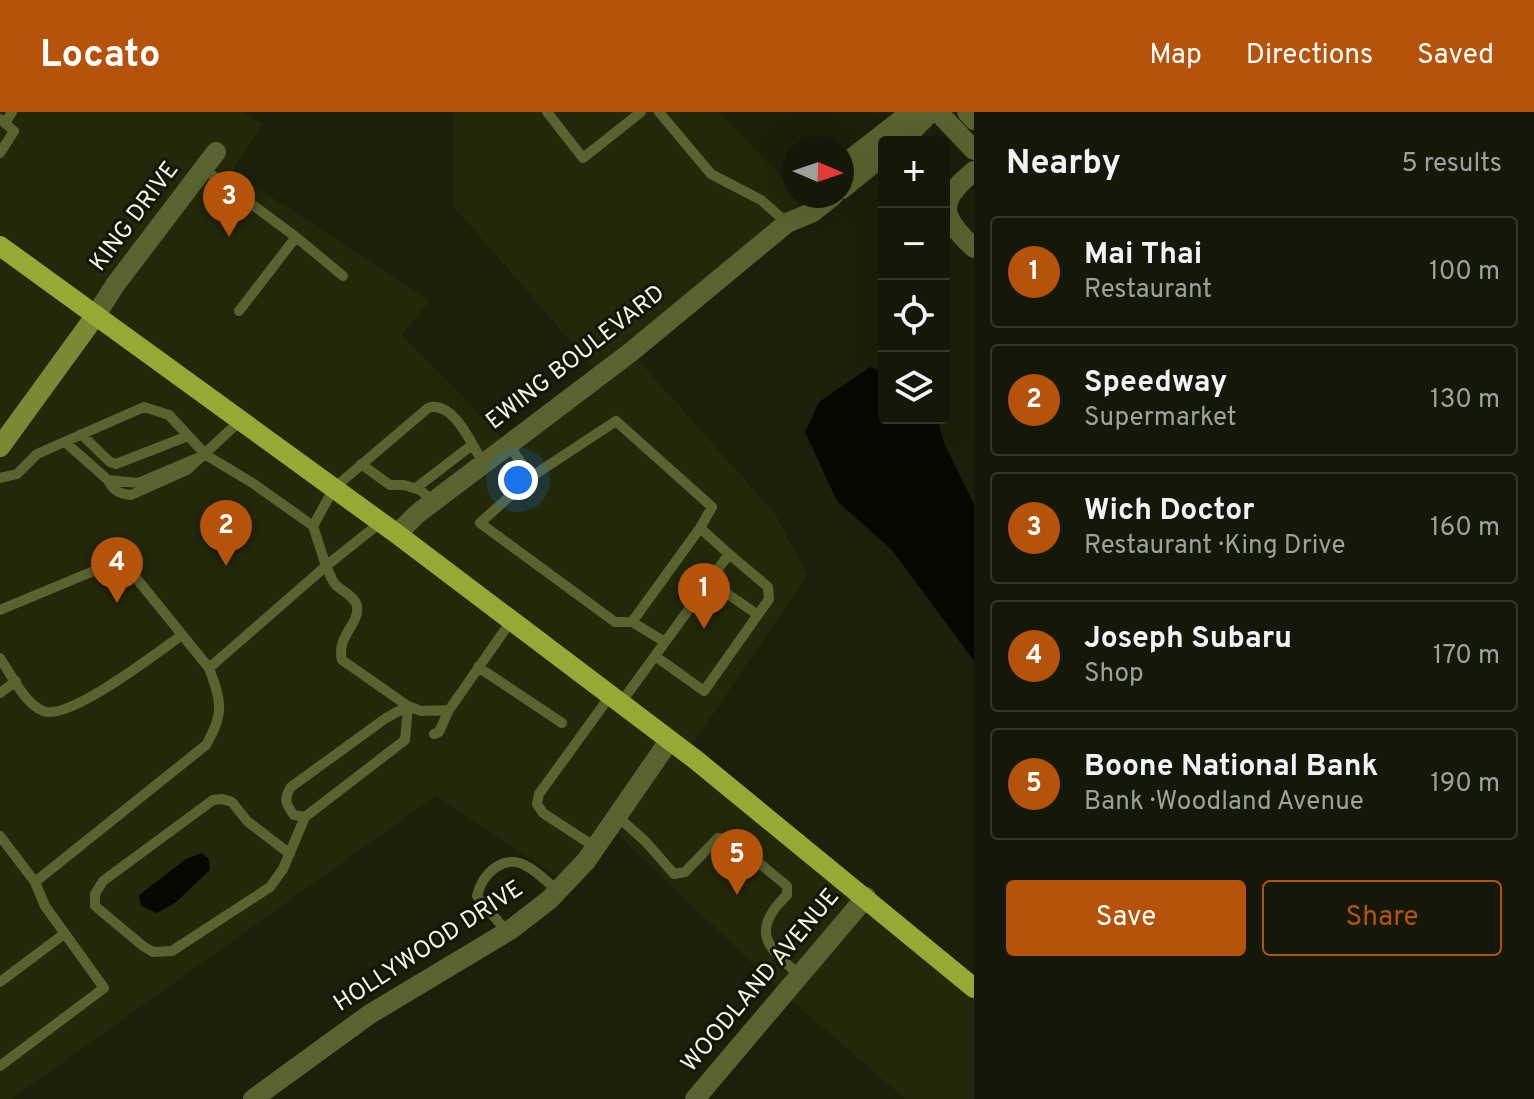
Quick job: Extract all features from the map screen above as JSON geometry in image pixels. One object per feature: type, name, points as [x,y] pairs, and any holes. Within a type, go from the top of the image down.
[{"type":"main road","points":[[0,246],[389,528],[669,741],[866,897],[974,988]]},
{"type":"main road","points":[[0,447],[96,315]]},
{"type":"street","points":[[854,157],[906,116],[921,112]]},
{"type":"street","points":[[907,136],[931,112]]},
{"type":"street","points":[[938,112],[974,150]]},
{"type":"street","points":[[967,112],[974,120]]},
{"type":"street","points":[[854,179],[878,160]]},
{"type":"street","name":"KING DRIVE","points":[[96,315],[115,285],[210,161]]},
{"type":"street","points":[[974,171],[952,190],[947,209],[954,229],[974,248]]},
{"type":"street","name":"EWING BOULEVARD","points":[[787,223],[796,208]]},
{"type":"street","name":"EWING BOULEVARD","points":[[389,528],[433,501],[631,352],[787,223],[818,208]]},
{"type":"street","name":"HOLLYWOOD DRIVE","points":[[253,1099],[370,1014],[507,932],[558,892],[595,847],[669,741]]},
{"type":"street","name":"WOODLAND AVENUE","points":[[695,1099],[866,897]]},
{"type":"lane","points":[[2,138],[12,112]]},
{"type":"lane","points":[[547,112],[583,158],[641,112]]},
{"type":"lane","points":[[659,112],[711,174],[761,200],[787,223]]},
{"type":"lane","points":[[210,161],[343,276]]},
{"type":"lane","points":[[239,311],[296,237]]},
{"type":"lane","points":[[313,526],[334,488],[407,424],[436,405],[444,407],[453,416],[483,463]]},
{"type":"lane","points":[[0,478],[17,474],[37,454],[144,407],[169,415],[206,455],[313,526],[335,584],[357,607],[355,618],[341,644],[342,660],[408,706],[421,711],[449,710]]},
{"type":"lane","points":[[65,442],[108,480],[112,488],[131,495],[187,470],[241,420]]},
{"type":"lane","points":[[632,622],[712,507],[616,421],[531,477],[480,523],[615,622],[632,622],[665,642]]},
{"type":"lane","points":[[81,434],[116,464],[188,436]]},
{"type":"lane","points":[[508,444],[531,477]]},
{"type":"lane","points":[[416,488],[472,445]]},
{"type":"lane","points":[[361,464],[390,485],[416,488],[433,501]]},
{"type":"lane","points":[[209,668],[326,566],[389,528]]},
{"type":"lane","points":[[655,656],[704,691],[769,599],[768,587],[700,528]]},
{"type":"lane","points":[[595,847],[543,813],[537,804],[539,794],[578,740],[655,656],[729,554]]},
{"type":"lane","points":[[0,610],[113,563],[124,563],[209,668],[219,696],[218,724],[206,745],[35,882]]},
{"type":"lane","points":[[709,581],[758,615]]},
{"type":"lane","points":[[434,734],[439,732],[449,710],[511,621]]},
{"type":"lane","points":[[0,658],[32,704],[44,712],[59,712],[79,704],[182,635]]},
{"type":"lane","points":[[478,667],[562,723]]},
{"type":"lane","points":[[0,693],[16,681]]},
{"type":"lane","points":[[405,740],[408,706]]},
{"type":"lane","points":[[305,817],[294,815],[286,805],[285,795],[291,787],[386,718],[408,706]]},
{"type":"lane","points":[[290,854],[247,821],[232,802],[213,800],[103,881],[95,894],[95,906],[153,952],[172,951],[270,887],[290,854],[305,817],[405,740],[417,737]]},
{"type":"lane","points":[[617,816],[646,842],[674,874],[685,872],[718,838],[730,839],[787,886],[787,895],[770,910],[764,932],[772,953],[800,975]]},
{"type":"lane","points":[[0,836],[35,882],[45,906],[104,988],[0,1066]]},
{"type":"lane","points":[[507,932],[477,896],[479,884],[493,867],[506,863],[527,865],[558,892]]},
{"type":"lane","points":[[0,982],[64,934]]},
{"type":"shaded area","points":[[0,112],[243,112],[263,124],[232,171],[430,301],[402,335],[508,444],[600,375],[454,207],[454,112],[719,112],[782,177],[782,208],[796,208],[787,223],[631,352],[776,515],[807,575],[687,753],[974,988],[974,1099],[905,1099],[784,994],[610,827],[567,883],[436,796],[12,1099],[0,1099]]},
{"type":"shaded area","points":[[870,367],[878,369],[878,424],[939,424],[944,443],[974,504],[974,661],[892,550],[837,501],[805,432],[819,402]]},
{"type":"shaded area","points":[[202,853],[209,859],[210,870],[175,903],[157,913],[141,906],[139,896],[143,892],[186,859]]},
{"type":"place","name":"Wich Doctor","points":[[229,237]]},
{"type":"place","name":"Speedway","points":[[226,566]]},
{"type":"place","name":"Joseph Subaru","points":[[117,603]]},
{"type":"place","name":"Mai Thai","points":[[704,629]]},
{"type":"place","name":"Boone National Bank","points":[[737,895]]}]
